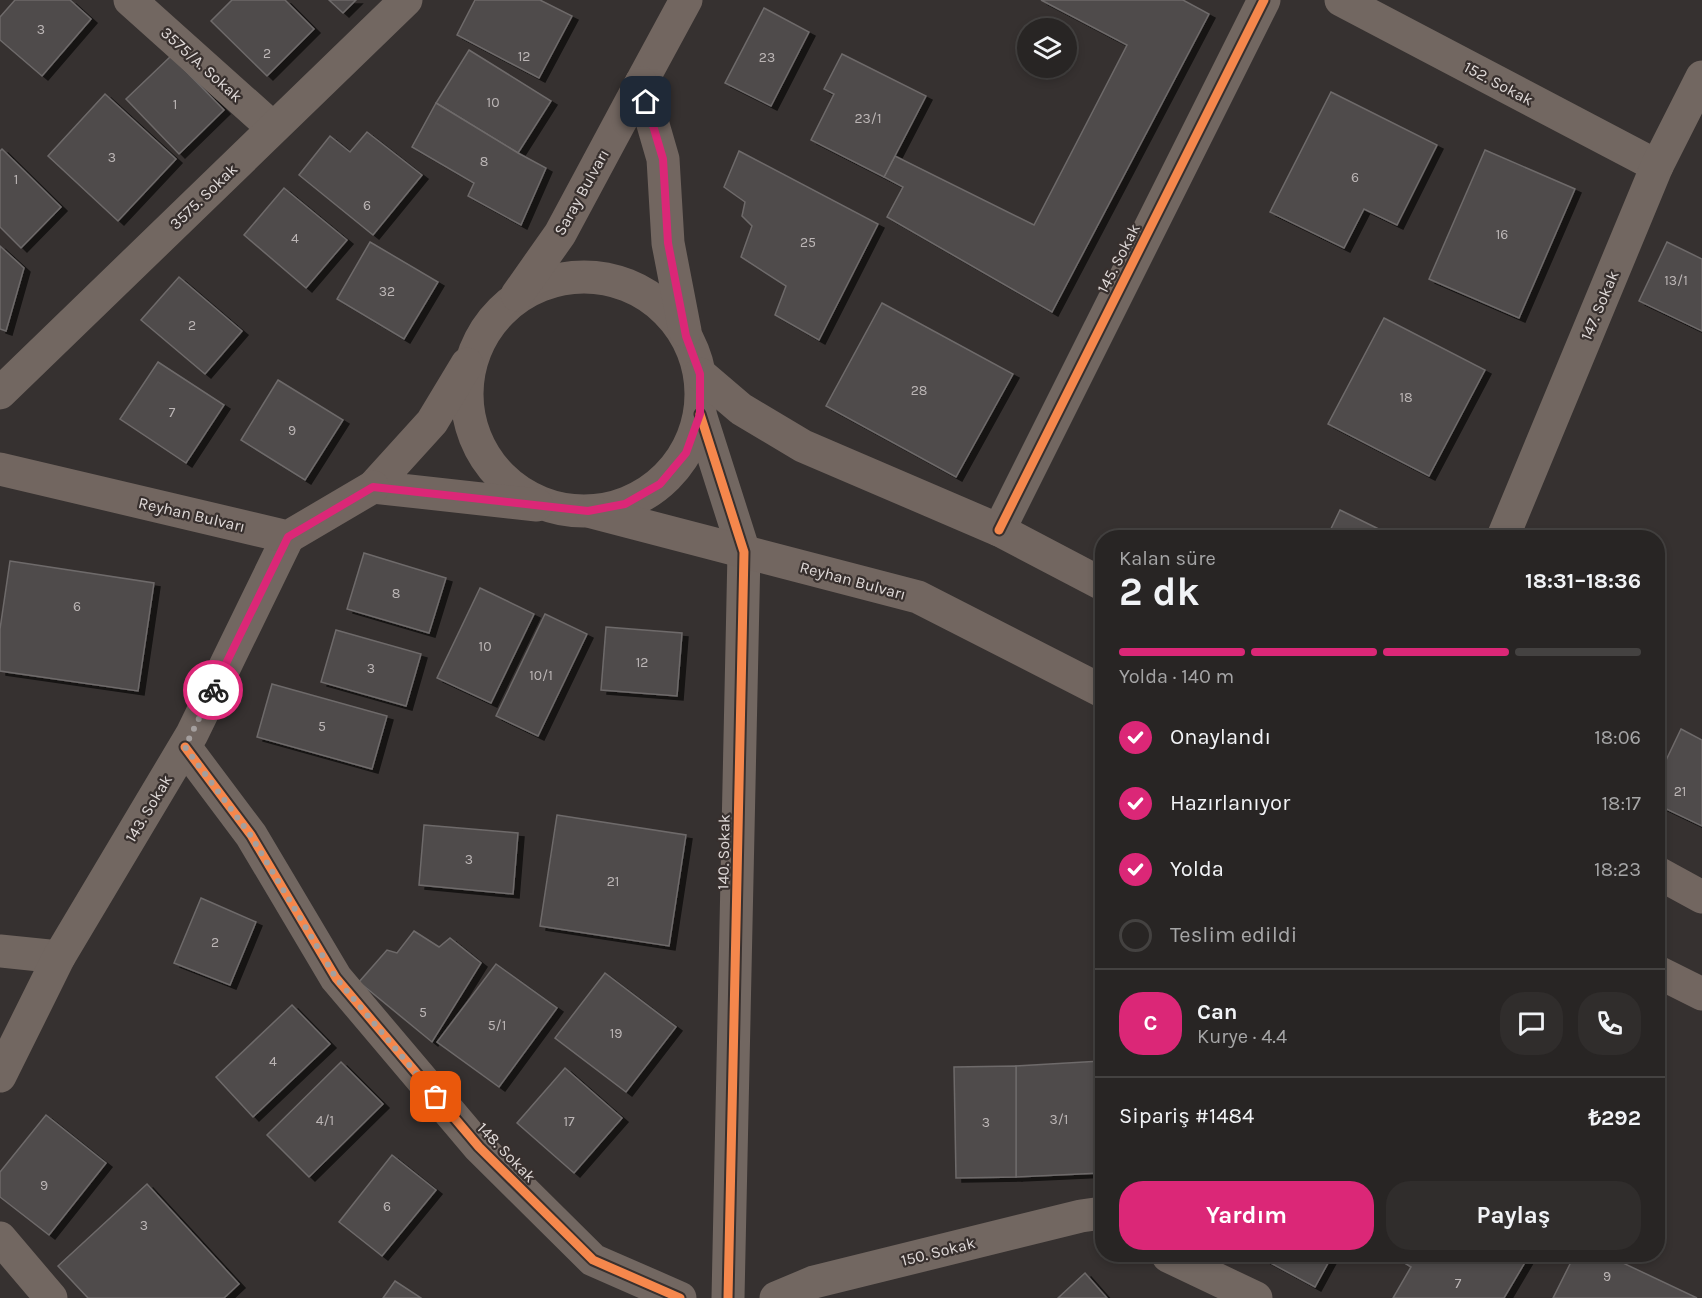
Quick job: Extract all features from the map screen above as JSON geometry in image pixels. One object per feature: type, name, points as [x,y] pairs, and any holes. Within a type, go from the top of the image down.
[{"type":"main road","name":"Saray Bulvarı","points":[[515,298],[560,234],[686,0]]},
{"type":"main road","points":[[373,487],[588,511],[625,504],[660,484],[686,453],[700,414],[700,374],[686,336],[668,243],[663,159],[641,82]]},
{"type":"main road","points":[[288,537],[373,487],[432,422],[489,324],[515,298],[549,282],[586,276],[626,284],[661,304],[686,336]]},
{"type":"main road","points":[[471,358],[466,394],[472,431],[476,440],[490,464],[516,490],[551,507]]},
{"type":"main road","points":[[700,374],[741,409],[803,446],[999,530],[1095,580]]},
{"type":"main road","name":"Reyhan Bulvarı","points":[[0,469],[288,537]]},
{"type":"main road","name":"Reyhan Bulvarı","points":[[588,511],[918,597],[1095,687]]},
{"type":"main road","points":[[1665,877],[1702,897]]},
{"type":"main road","points":[[1665,976],[1702,994]]},
{"type":"street","name":"3575/A. Sokak","points":[[130,0],[273,128]]},
{"type":"street","name":"3575. Sokak","points":[[0,393],[406,0]]},
{"type":"street","name":"145. Sokak","points":[[999,530],[1264,0]]},
{"type":"street","name":"152. Sokak","points":[[1341,0],[1657,165]]},
{"type":"street","name":"147. Sokak","points":[[1506,530],[1657,165],[1702,77]]},
{"type":"street","name":"140. Sokak","points":[[700,414],[744,552],[728,1298]]},
{"type":"street","name":"143. Sokak","points":[[0,1076],[59,957],[185,747],[288,537]]},
{"type":"street","name":"148. Sokak","points":[[185,747],[251,836],[336,978],[479,1147],[593,1260],[680,1298]]},
{"type":"street","points":[[0,951],[59,957]]},
{"type":"street","name":"150. Sokak","points":[[776,1298],[814,1282],[1095,1214]]},
{"type":"street","points":[[0,1238],[51,1298]]},
{"type":"street","points":[[1173,1262],[1206,1298]]},
{"type":"street","points":[[1181,1262],[1256,1298]]},
{"type":"building","points":[[15,0],[70,0],[91,19],[42,76],[0,40],[0,17]]},
{"type":"building","points":[[232,0],[285,0],[314,29],[267,76],[211,21]]},
{"type":"building","points":[[329,0],[356,0],[343,13]]},
{"type":"building","points":[[475,0],[540,0],[572,16],[539,78],[457,35]]},
{"type":"building","points":[[1041,0],[1183,0],[1209,14],[1052,312],[887,217],[903,187],[884,177],[895,156],[1034,225],[1127,45]]},
{"type":"building","points":[[764,8],[809,32],[771,106],[725,83]]},
{"type":"building","points":[[469,50],[551,101],[518,153],[436,103]]},
{"type":"building","points":[[842,54],[926,96],[884,177],[811,140],[834,94],[824,89]]},
{"type":"building","points":[[171,56],[224,110],[179,154],[126,99]]},
{"type":"building","points":[[1331,92],[1437,145],[1397,225],[1364,209],[1344,248],[1270,212]]},
{"type":"building","points":[[105,94],[176,159],[118,221],[48,156]]},
{"type":"building","points":[[436,103],[546,168],[521,225],[468,196],[474,183],[412,147]]},
{"type":"building","points":[[367,132],[422,175],[373,235],[299,175],[330,136],[350,152]]},
{"type":"building","points":[[2,149],[61,207],[21,248],[0,227],[0,151]]},
{"type":"building","points":[[1485,150],[1575,189],[1519,318],[1429,279]]},
{"type":"building","points":[[739,151],[878,224],[819,340],[775,315],[786,286],[741,257],[752,226],[742,216],[745,202],[724,187]]},
{"type":"building","points":[[284,188],[347,240],[306,288],[244,235]]},
{"type":"building","points":[[370,242],[438,282],[404,339],[337,299]]},
{"type":"building","points":[[1667,242],[1702,259],[1702,331],[1639,301]]},
{"type":"building","points":[[0,246],[24,268],[6,331],[0,329]]},
{"type":"building","points":[[179,277],[242,331],[205,374],[141,320]]},
{"type":"building","points":[[882,303],[1013,374],[956,477],[826,406]]},
{"type":"building","points":[[1384,318],[1485,370],[1429,476],[1328,424]]},
{"type":"building","points":[[158,362],[224,405],[186,463],[120,419]]},
{"type":"building","points":[[278,380],[343,420],[305,480],[241,440]]},
{"type":"building","points":[[1340,510],[1381,530],[1330,530]]},
{"type":"building","points":[[364,553],[446,578],[429,633],[347,609]]},
{"type":"building","points":[[10,561],[154,583],[138,691],[0,671],[0,629]]},
{"type":"building","points":[[480,588],[534,614],[491,703],[437,678]]},
{"type":"building","points":[[545,614],[587,634],[538,736],[496,716]]},
{"type":"building","points":[[606,627],[682,633],[677,696],[601,690]]},
{"type":"building","points":[[336,630],[421,654],[406,706],[321,682]]},
{"type":"building","points":[[272,684],[387,716],[372,769],[257,737]]},
{"type":"building","points":[[1681,729],[1702,740],[1702,826],[1665,808],[1665,762]]},
{"type":"building","points":[[557,815],[686,835],[669,946],[540,926]]},
{"type":"building","points":[[424,825],[518,833],[513,894],[419,885]]},
{"type":"building","points":[[201,898],[256,922],[230,985],[174,963]]},
{"type":"building","points":[[414,931],[439,947],[450,938],[481,963],[432,1042],[359,982],[387,950],[397,953]]},
{"type":"building","points":[[496,964],[557,1008],[499,1087],[437,1042]]},
{"type":"building","points":[[605,973],[676,1027],[626,1092],[555,1038]]},
{"type":"building","points":[[292,1005],[330,1044],[253,1117],[216,1077]]},
{"type":"building","points":[[1095,1061],[1095,1173],[1016,1177],[1016,1066]]},
{"type":"building","points":[[341,1062],[383,1104],[309,1177],[267,1135]]},
{"type":"building","points":[[1016,1066],[1016,1177],[956,1178],[954,1067]]},
{"type":"building","points":[[565,1068],[622,1118],[574,1173],[517,1123]]},
{"type":"building","points":[[46,1115],[106,1163],[49,1235],[0,1197],[0,1172]]},
{"type":"building","points":[[392,1155],[436,1190],[382,1256],[339,1222]]},
{"type":"building","points":[[147,1184],[239,1284],[224,1298],[88,1298],[58,1266]]},
{"type":"building","points":[[1269,1262],[1329,1262],[1315,1287]]},
{"type":"building","points":[[1403,1262],[1525,1262],[1504,1298],[1393,1298],[1411,1267]]},
{"type":"building","points":[[1571,1262],[1621,1262],[1697,1298],[1553,1298]]},
{"type":"building","points":[[1085,1273],[1107,1298],[1058,1298]]},
{"type":"building","points":[[395,1281],[421,1298],[383,1298]]},
{"type":"cycle path","points":[[999,530],[1264,0]]},
{"type":"cycle path","points":[[700,414],[744,552],[728,1298]]},
{"type":"cycle path","points":[[185,747],[251,835],[336,978],[479,1147],[593,1260],[680,1298]]},
{"type":"way so far","points":[[213,690],[185,747],[251,836],[336,978],[436,1097]]},
{"type":"route","points":[[213,690],[288,537],[373,487],[588,511],[625,504],[660,484],[686,453],[700,414],[700,374],[686,336],[668,243],[663,159],[646,102]]}]
